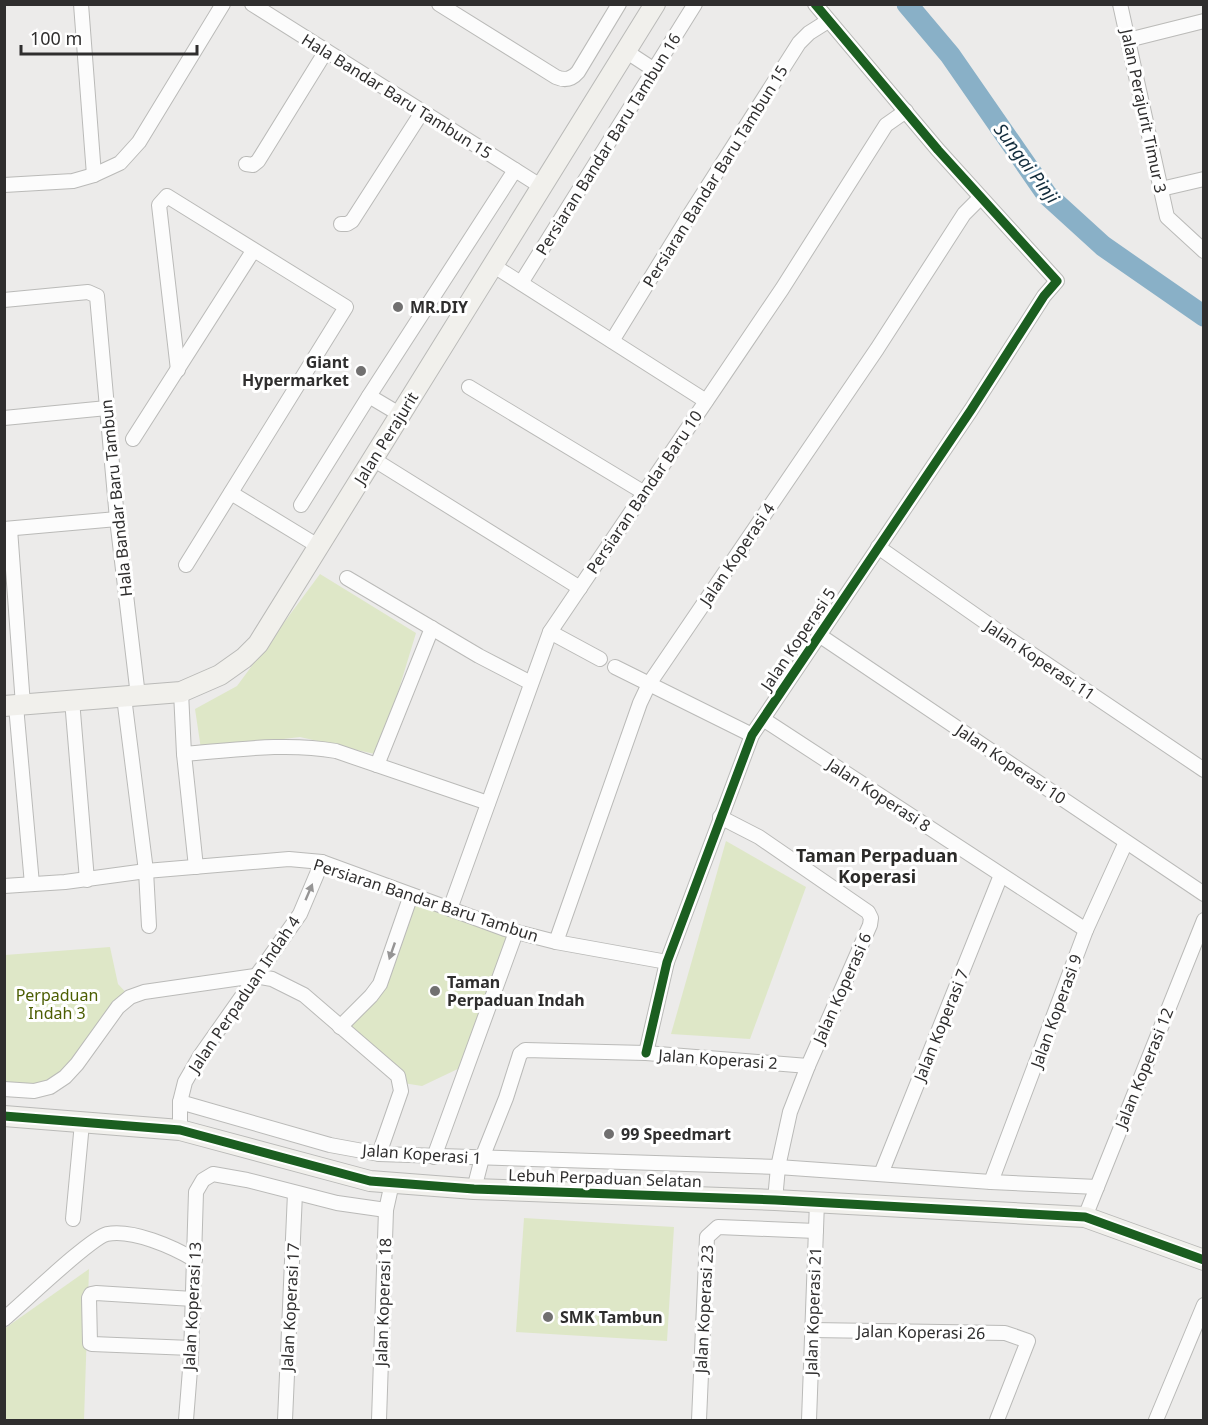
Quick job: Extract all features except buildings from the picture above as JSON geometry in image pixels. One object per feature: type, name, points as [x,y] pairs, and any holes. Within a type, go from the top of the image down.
[{"type":"street","points":[[81,4],[94,175]]},
{"type":"street","points":[[4,180],[5,185],[73,181],[94,175],[120,163],[139,142],[224,4]]},
{"type":"street","name":"Hala Bandar Baru Tambun 15","points":[[252,4],[542,187]]},
{"type":"street","points":[[439,4],[556,77],[566,79],[578,72],[619,5]]},
{"type":"street","name":"Jalan Perajurit","points":[[14,705],[181,692],[220,675],[244,658],[258,644],[655,4]]},
{"type":"street","name":"Persiaran Bandar Baru Tambun 16","points":[[521,283],[695,4]]},
{"type":"street","points":[[815,4],[980,198]]},
{"type":"street","name":"Jalan Perajurit Timur 3","points":[[1120,4],[1167,217],[1203,251]]},
{"type":"street","name":"Persiaran Bandar Baru Tambun 15","points":[[612,341],[799,43],[809,33],[828,21]]},
{"type":"street","points":[[1128,40],[1203,21]]},
{"type":"street","points":[[246,164],[253,165],[258,160],[326,51]]},
{"type":"street","points":[[627,52],[653,69]]},
{"type":"street","name":"Persiaran Bandar Baru 10","points":[[450,909],[550,632],[782,289],[886,125],[906,111]]},
{"type":"street","points":[[340,224],[347,225],[352,221],[422,112]]},
{"type":"street","points":[[301,505],[515,170]]},
{"type":"street","points":[[1161,189],[1203,179]]},
{"type":"street","points":[[178,370],[159,206],[167,196],[346,307],[186,565]]},
{"type":"street","name":"Jalan Koperasi 5","points":[[646,1053],[667,962],[752,735],[971,410],[1044,296],[1057,281],[980,198]]},
{"type":"street","name":"Jalan Koperasi 4","points":[[556,942],[640,703],[650,684],[877,349],[964,214],[980,198]]},
{"type":"street","points":[[134,439],[253,251]]},
{"type":"street","points":[[494,266],[706,401]]},
{"type":"street","name":"Hala Bandar Baru Tambun","points":[[4,300],[88,292],[95,294],[98,300],[149,926]]},
{"type":"street","points":[[470,387],[643,492]]},
{"type":"street","points":[[369,396],[400,415]]},
{"type":"street","points":[[4,418],[107,408]]},
{"type":"street","points":[[373,459],[579,588]]},
{"type":"street","points":[[231,493],[318,546]]},
{"type":"street","points":[[32,884],[14,705],[7,529],[117,519]]},
{"type":"street","name":"Jalan Koperasi 11","points":[[878,547],[1203,770]]},
{"type":"street","points":[[347,578],[479,656],[531,683]]},
{"type":"street","points":[[377,765],[432,628]]},
{"type":"street","points":[[550,632],[600,659]]},
{"type":"street","name":"Jalan Koperasi 10","points":[[819,635],[1203,894]]},
{"type":"street","points":[[615,667],[752,735]]},
{"type":"street","points":[[181,692],[184,754],[196,867]]},
{"type":"street","points":[[72,700],[87,880]]},
{"type":"street","name":"Jalan Koperasi 8","points":[[763,719],[1086,930]]},
{"type":"street","points":[[184,754],[293,746],[314,747],[336,751],[488,803]]},
{"type":"street","name":"Jalan Koperasi 6","points":[[720,817],[759,837],[868,912],[871,918],[790,1113],[778,1167],[775,1200]]},
{"type":"street","name":"Jalan Koperasi 9","points":[[992,1182],[1086,930],[1126,842]]},
{"type":"street","name":"Persiaran Bandar Baru Tambun","points":[[4,886],[87,880],[146,871],[289,859],[321,862],[516,932],[556,942],[667,962]]},
{"type":"street","name":"Jalan Perpaduan Indah 4","points":[[180,1130],[180,1102],[185,1082],[200,1056],[300,914],[321,862]]},
{"type":"street","name":"Jalan Koperasi 7","points":[[881,1174],[1001,875]]},
{"type":"street","points":[[340,1027],[380,984],[411,895]]},
{"type":"street","name":"Jalan Koperasi 12","points":[[1085,1217],[1203,920]]},
{"type":"street","points":[[434,1156],[516,932]]},
{"type":"street","points":[[4,1089],[34,1091],[50,1087],[65,1077],[118,1007],[130,997],[144,992],[255,976],[272,979],[304,995],[398,1076],[401,1091],[380,1154]]},
{"type":"street","name":"Jalan Koperasi 2","points":[[474,1189],[482,1158],[522,1052],[525,1050],[646,1053],[808,1066]]},
{"type":"street","name":"Jalan Koperasi 1","points":[[180,1102],[330,1146],[380,1154],[778,1167],[1097,1187]]},
{"type":"street","name":"Lebuh Perpaduan Selatan","points":[[4,1116],[180,1130],[370,1181],[474,1189],[775,1200],[1085,1217],[1203,1260]]},
{"type":"street","points":[[73,1219],[82,1123]]},
{"type":"street","name":"Jalan Koperasi 13","points":[[186,1420],[195,1260],[196,1192],[203,1180],[213,1174],[247,1180],[295,1193]]},
{"type":"street","name":"Jalan Koperasi 18","points":[[379,1420],[386,1210],[392,1183]]},
{"type":"street","points":[[295,1193],[337,1203],[386,1210]]},
{"type":"street","name":"Jalan Koperasi 17","points":[[285,1420],[295,1193]]},
{"type":"street","name":"Jalan Koperasi 21","points":[[809,1420],[817,1202]]},
{"type":"street","name":"Jalan Koperasi 23","points":[[699,1420],[707,1237],[718,1227],[816,1231]]},
{"type":"street","points":[[4,1319],[89,1244],[106,1234],[127,1234],[174,1247],[195,1260]]},
{"type":"street","points":[[191,1348],[92,1344],[90,1343],[89,1298],[91,1294],[96,1293],[193,1299]]},
{"type":"street","points":[[1156,1420],[1203,1305]]},
{"type":"street","name":"Jalan Koperasi 26","points":[[812,1330],[1005,1334],[1028,1341],[997,1420]]},
{"type":"green space","points":[[320,574],[416,633],[379,755],[300,737],[201,749],[195,709],[237,686]]},
{"type":"green space","points":[[726,841],[806,887],[750,1039],[671,1034]]},
{"type":"green space","name":"Taman Perpaduan Indah","points":[[414,900],[512,935],[464,1066],[422,1086],[403,1083],[346,1027],[374,998]]},
{"type":"green space","name":"Perpaduan Indah 3","points":[[110,947],[118,984],[130,997],[50,1087],[5,1089],[5,955]]},
{"type":"green space","points":[[524,1218],[674,1227],[667,1341],[516,1332]]},
{"type":"green space","points":[[89,1269],[84,1420],[5,1420],[4,1329]]},
{"type":"waterway","name":"Sungai Pinji","points":[[907,4],[950,55],[1047,195],[1103,246],[1204,316]]},
{"type":"cycle path","points":[[646,1053],[667,962],[752,735],[971,410],[1044,296],[1057,281],[938,150],[815,4]]},
{"type":"cycle path","points":[[4,1116],[180,1130],[370,1181],[474,1189],[775,1200],[1085,1217],[1204,1260]]},
{"type":"place","name":"MR.DIY","points":[[398,307]]},
{"type":"place","name":"Giant Hypermarket","points":[[361,371]]},
{"type":"place","name":"Taman Perpaduan Indah","points":[[435,991]]},
{"type":"place","name":"99 Speedmart","points":[[609,1134]]},
{"type":"place","name":"SMK Tambun","points":[[548,1317]]},
{"type":"district","name":"Taman Perpaduan Koperasi","points":[[877,865]]}]
